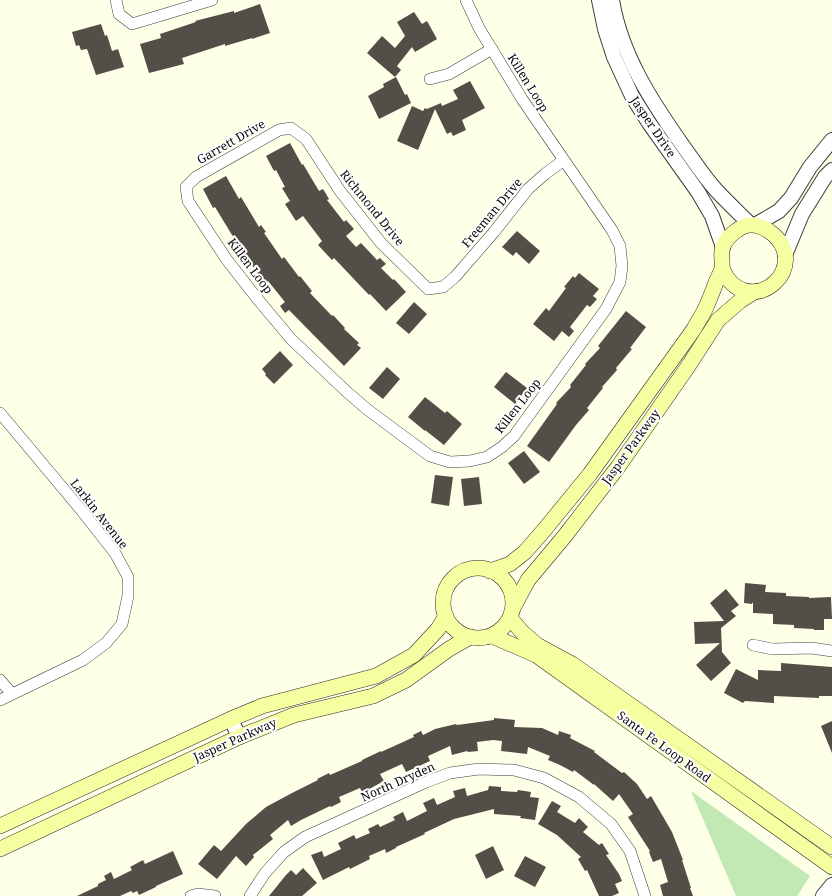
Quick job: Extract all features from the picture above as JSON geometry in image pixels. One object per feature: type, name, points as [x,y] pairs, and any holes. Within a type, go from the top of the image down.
[{"type":"main road","points":[[753,225],[762,227],[778,238],[783,246],[785,255],[783,273],[778,280],[763,290],[754,292],[743,290],[734,285],[726,277],[721,260],[723,246],[728,238],[735,232],[753,225]]},
{"type":"main road","name":"Jasper Parkway","points":[[490,571],[510,564],[525,552],[590,474],[694,329],[707,305],[722,267]]},
{"type":"main road","name":"Jasper Parkway","points":[[512,613],[528,580],[564,537],[618,467],[689,365],[718,320],[740,301],[754,292]]},
{"type":"main road","points":[[479,568],[490,571],[501,577],[508,586],[513,596],[512,613],[506,625],[492,636],[481,638],[470,637],[460,633],[451,625],[446,616],[444,605],[445,593],[450,583],[458,575],[468,570],[479,568]]},
{"type":"main road","name":"Santa Fe Loop Road","points":[[512,613],[522,632],[536,645],[572,664],[832,847]]},
{"type":"main road","name":"Jasper Parkway","points":[[0,826],[230,719],[262,706],[376,676],[414,655],[438,629],[446,616]]},
{"type":"main road","name":"Santa Fe Loop Road","points":[[492,636],[536,655],[832,867]]},
{"type":"main road","name":"Jasper Parkway","points":[[0,849],[239,737],[294,715],[373,696],[406,680],[449,649],[470,637]]},
{"type":"street","points":[[116,0],[119,14],[132,24],[212,0]]},
{"type":"street","name":"Killen Loop","points":[[186,187],[188,201],[227,260],[260,302],[292,339],[368,410],[430,456],[450,462],[470,461],[486,457],[502,447],[514,436],[606,309],[620,282],[622,266],[620,246],[612,230],[522,99],[479,28],[466,0]]},
{"type":"street","name":"Jasper Drive","points":[[599,0],[605,29],[614,57],[632,96],[649,123],[698,192],[712,216],[723,246]]},
{"type":"street","name":"Jasper Drive","points":[[612,0],[625,48],[640,80],[661,115],[715,190],[753,225]]},
{"type":"street","points":[[430,79],[449,74],[492,50]]},
{"type":"street","name":"Garrett Drive","points":[[186,187],[196,177],[280,130],[291,128]]},
{"type":"street","name":"Richmond Drive","points":[[291,128],[306,138],[340,191],[381,243],[428,289],[444,287]]},
{"type":"street","points":[[753,225],[779,211],[791,198],[810,167],[832,140]]},
{"type":"street","name":"Freeman Drive","points":[[444,287],[455,277],[494,232],[528,189],[564,160]]},
{"type":"street","points":[[785,255],[802,214],[825,177],[832,170]]},
{"type":"street","name":"Larkin Avenue","points":[[0,413],[115,553],[128,577],[128,596],[122,624],[106,643],[83,660],[0,700]]},
{"type":"street","points":[[753,645],[772,649],[812,648],[832,651]]},
{"type":"street","points":[[0,680],[12,694]]},
{"type":"street","points":[[230,719],[239,737]]},
{"type":"street","name":"North Dryden","points":[[250,896],[265,873],[284,852],[305,838],[426,782],[450,774],[480,769],[514,770],[544,778],[579,797],[610,824],[630,851],[645,896]]},
{"type":"street","points":[[823,896],[832,885]]},
{"type":"street","points":[[190,896],[198,894],[215,896]]},
{"type":"green space","points":[[691,791],[810,876],[797,896],[736,896]]},
{"type":"building","points":[[260,4],[270,33],[225,46],[225,44],[182,58],[184,64],[149,73],[140,44],[161,38],[160,34],[196,22],[195,21],[234,11],[234,13]]},
{"type":"building","points":[[414,12],[422,24],[427,21],[437,39],[415,52],[412,47],[397,66],[401,70],[395,77],[367,53],[382,36],[395,48],[405,36],[397,22]]},
{"type":"building","points":[[101,24],[105,36],[107,35],[112,51],[118,49],[124,67],[96,75],[87,49],[81,50],[79,45],[76,46],[72,32]]},
{"type":"building","points":[[396,77],[411,103],[379,119],[368,96],[384,87],[383,84]]},
{"type":"building","points":[[470,81],[485,108],[462,120],[466,130],[453,136],[451,132],[447,134],[435,109],[418,150],[397,141],[412,106],[423,111],[425,108],[427,109],[441,103],[442,106],[458,99],[453,90]]},
{"type":"building","points":[[290,143],[319,191],[323,189],[329,199],[327,200],[344,222],[346,220],[354,229],[346,236],[356,247],[361,243],[377,260],[380,258],[386,264],[381,268],[406,292],[386,311],[334,258],[332,260],[318,245],[322,241],[303,216],[296,221],[285,204],[290,201],[282,188],[285,187],[276,170],[274,171],[266,156]]},
{"type":"building","points":[[226,176],[239,199],[241,197],[259,227],[261,225],[266,232],[264,233],[282,259],[284,257],[312,291],[310,293],[359,343],[357,345],[361,348],[344,366],[289,310],[285,313],[280,306],[285,302],[268,281],[263,286],[257,279],[260,276],[215,207],[213,208],[203,189]]},
{"type":"building","points":[[517,231],[540,251],[529,264],[516,252],[513,256],[502,247]]},
{"type":"building","points":[[579,273],[599,289],[593,296],[597,299],[590,307],[587,305],[570,327],[574,331],[569,337],[562,331],[554,341],[533,324],[546,308],[549,311],[566,288],[564,287],[573,276],[575,278]]},
{"type":"building","points":[[414,302],[427,314],[409,334],[396,323]]},
{"type":"building","points":[[626,311],[646,327],[630,348],[632,349],[616,368],[617,370],[602,387],[603,388],[587,408],[589,410],[549,462],[527,446],[557,404],[556,403],[571,387],[570,385],[586,365],[585,364],[600,348],[598,346]]},
{"type":"building","points":[[280,351],[293,365],[274,384],[265,375],[266,374],[262,369]]},
{"type":"building","points":[[387,367],[400,379],[383,399],[369,388]]},
{"type":"building","points":[[506,372],[527,388],[515,404],[494,387]]},
{"type":"building","points":[[425,397],[445,413],[447,411],[462,424],[444,445],[408,417]]},
{"type":"building","points":[[524,451],[540,472],[524,484],[508,463]]},
{"type":"building","points":[[435,475],[453,477],[449,506],[431,503]]},
{"type":"building","points":[[479,477],[482,504],[464,506],[461,479]]},
{"type":"building","points":[[745,583],[766,585],[765,592],[786,593],[786,596],[809,598],[831,597],[832,619],[824,619],[824,630],[794,628],[794,625],[773,624],[773,614],[753,613],[753,602],[752,604],[744,603]]},
{"type":"building","points":[[726,589],[739,605],[731,611],[736,616],[721,628],[722,652],[731,663],[711,681],[696,665],[720,643],[695,644],[694,622],[724,621],[710,603]]},
{"type":"building","points":[[781,663],[832,667],[832,696],[819,696],[819,698],[774,696],[774,703],[745,701],[743,703],[724,693],[736,669],[758,680],[758,670],[781,671]]},
{"type":"building","points":[[494,718],[515,720],[514,727],[542,728],[558,735],[559,731],[571,735],[570,738],[595,751],[594,752],[622,773],[624,772],[637,784],[647,799],[651,796],[672,832],[683,860],[693,896],[663,896],[660,885],[668,882],[661,859],[653,862],[649,852],[650,851],[628,817],[633,814],[619,794],[613,801],[594,784],[574,770],[573,772],[548,760],[550,756],[528,747],[527,754],[501,751],[502,741],[493,740],[477,742],[478,751],[467,751],[452,755],[450,746],[428,756],[430,761],[406,772],[402,764],[380,774],[384,781],[371,788],[362,792],[360,788],[339,797],[341,802],[291,826],[288,820],[270,835],[273,839],[253,855],[254,857],[246,866],[236,856],[217,879],[198,864],[214,845],[221,851],[246,824],[266,807],[329,773],[330,775],[362,761],[414,737],[413,735],[421,731],[423,735],[435,729],[456,724],[494,720]]},
{"type":"building","points":[[832,721],[832,753],[821,726]]},
{"type":"building","points":[[489,786],[501,787],[501,791],[517,792],[518,790],[531,792],[530,797],[539,798],[535,820],[520,818],[521,816],[494,814],[494,809],[454,819],[386,853],[385,849],[369,856],[370,859],[350,869],[349,867],[323,880],[311,855],[322,851],[324,857],[341,849],[338,843],[354,835],[356,839],[370,833],[368,829],[378,824],[380,827],[395,820],[393,817],[403,812],[407,821],[427,811],[423,803],[434,798],[437,805],[455,797],[453,791],[465,788],[467,796],[488,790]]},
{"type":"building","points":[[552,801],[561,806],[557,812],[575,823],[579,818],[588,827],[583,832],[599,845],[602,843],[609,854],[606,855],[622,881],[615,884],[619,893],[612,896],[599,896],[587,870],[585,871],[578,859],[581,857],[557,835],[538,824]]},
{"type":"building","points":[[493,846],[504,870],[486,879],[475,855]]},
{"type":"building","points":[[173,851],[183,874],[139,895],[137,891],[133,893],[131,891],[120,896],[77,896],[98,886],[98,884],[106,880],[104,876],[111,872],[114,879],[132,870],[130,867],[143,860],[145,864]]},
{"type":"building","points":[[525,856],[546,867],[535,887],[514,876]]},
{"type":"building","points":[[303,868],[317,883],[302,896],[269,896],[291,870],[296,875]]}]
